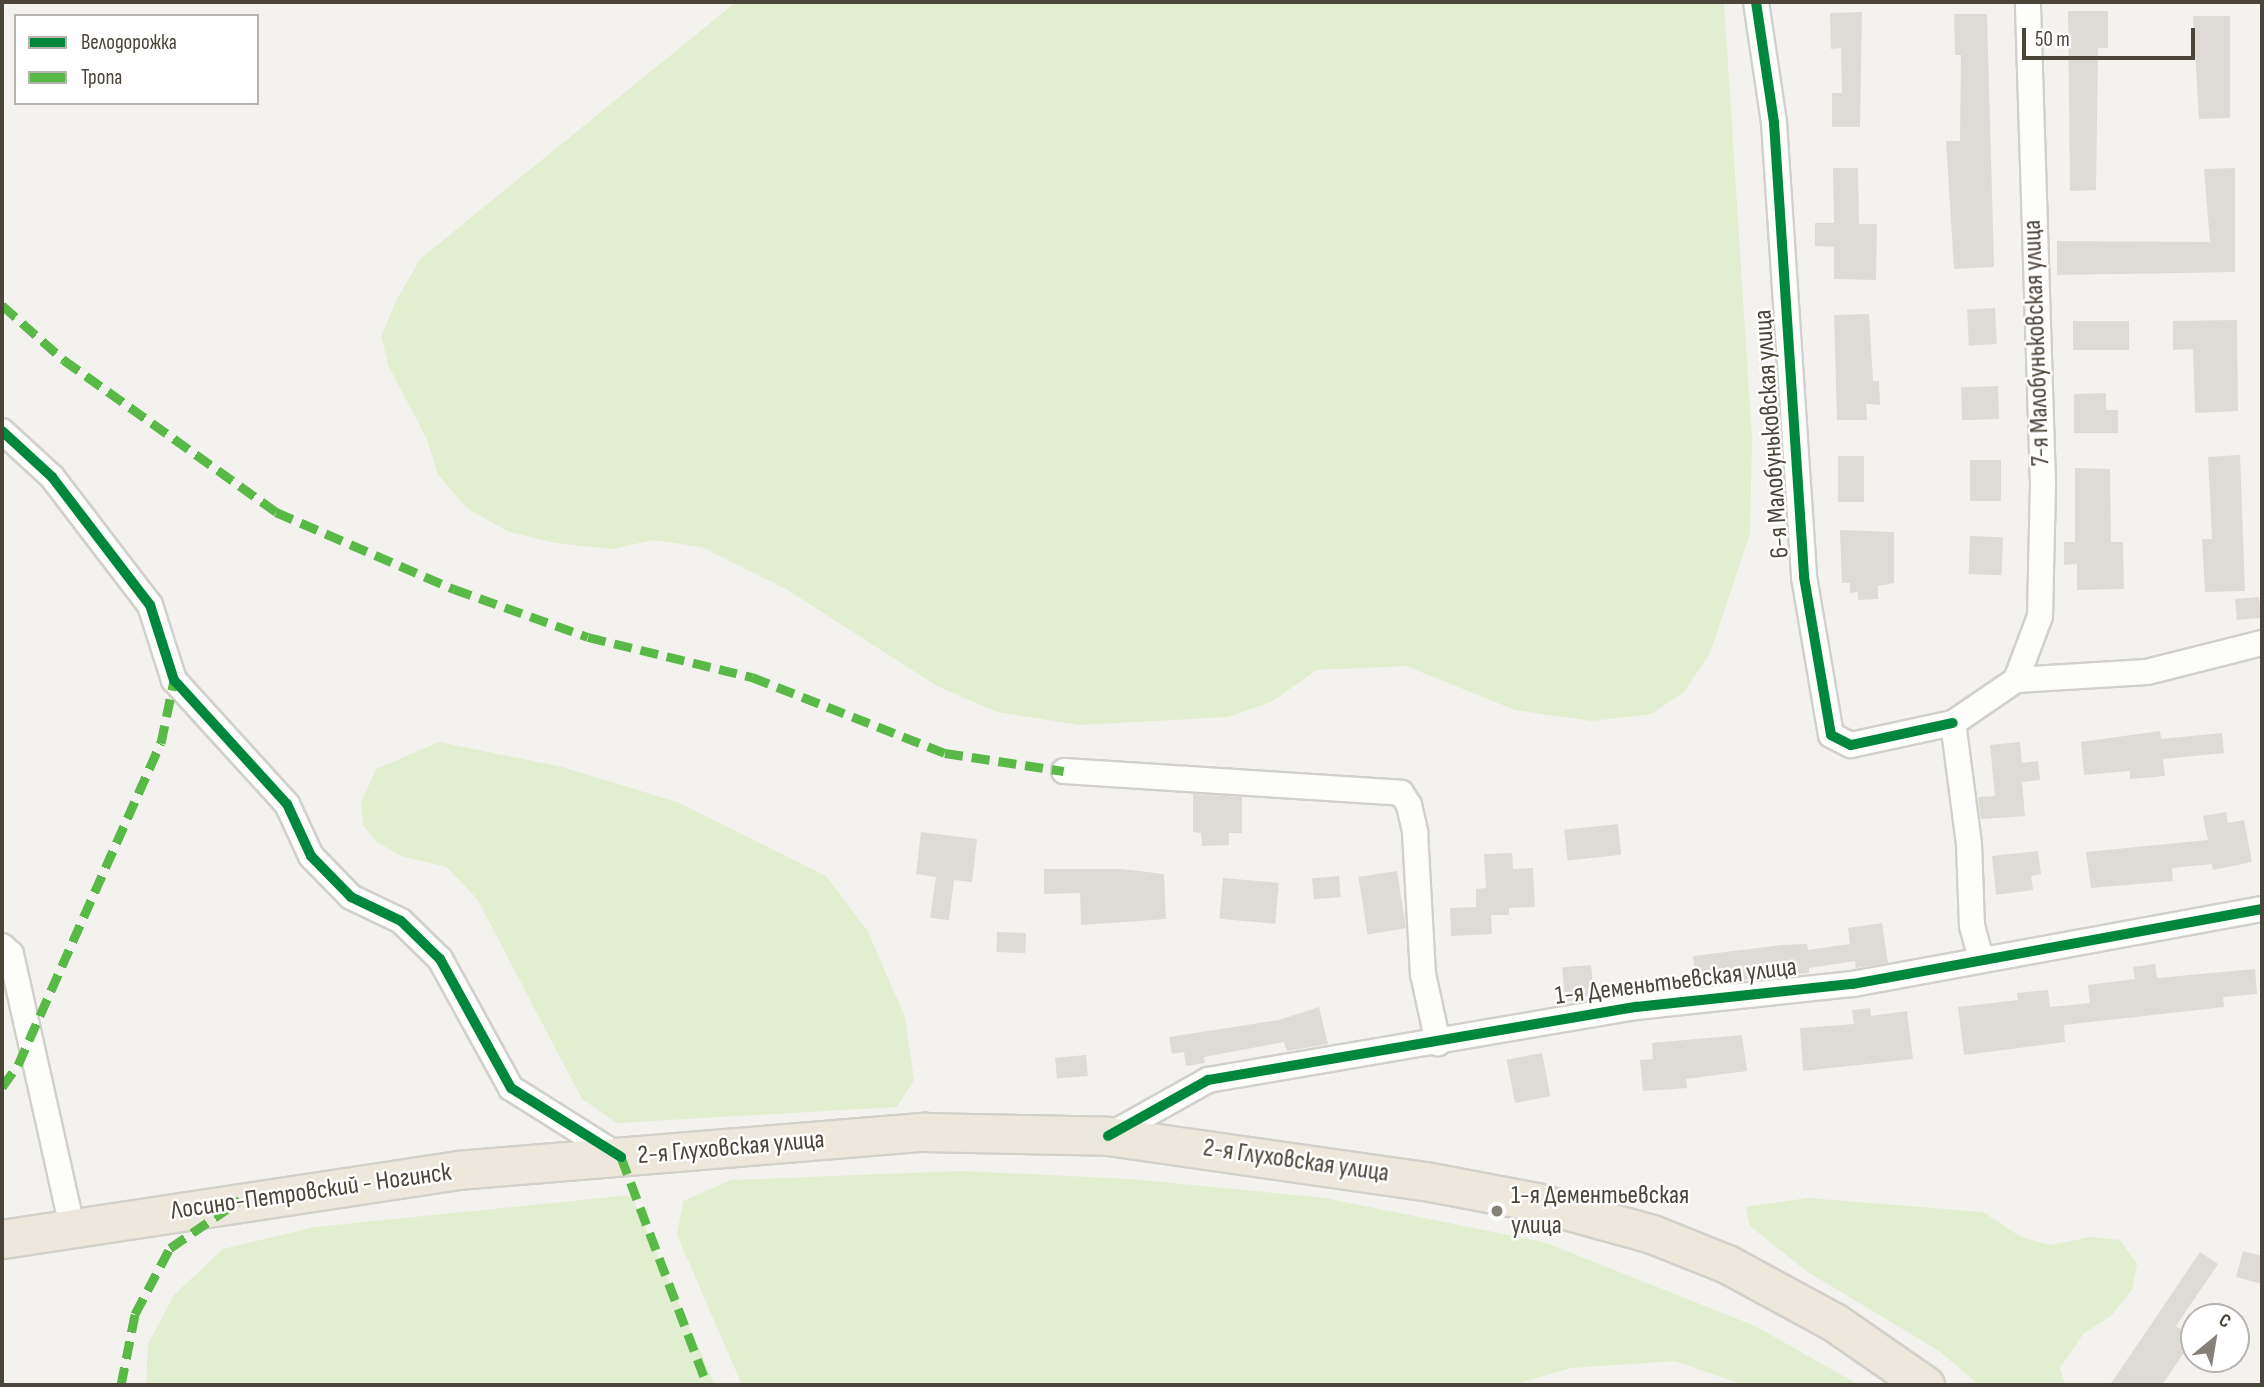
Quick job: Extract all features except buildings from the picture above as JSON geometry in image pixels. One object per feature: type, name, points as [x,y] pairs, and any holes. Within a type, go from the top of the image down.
[{"type":"highway","name":"2-я Глуховская улица","points":[[621,1157],[924,1132],[1108,1136],[1425,1181],[1536,1202],[1652,1234],[1727,1264],[1810,1309],[1926,1385]]},
{"type":"highway","name":"Лосино-Петровский - Ногинск","points":[[2,1239],[457,1170],[621,1157]]},
{"type":"street","name":"6-я Малобуньковская улица","points":[[1756,2],[1774,123],[1804,577],[1831,735],[1851,745],[1954,723]]},
{"type":"street","name":"7-я Малобуньковская улица","points":[[2017,680],[2040,616],[2042,497],[2028,2]]},
{"type":"street","points":[[2,431],[52,477],[150,605],[174,680],[287,804],[311,856],[351,897],[401,921],[440,959],[511,1088],[621,1157]]},
{"type":"street","points":[[1981,959],[1972,926],[1969,844],[1954,723],[2017,680],[2147,672],[2262,643]]},
{"type":"street","points":[[1064,771],[1401,793],[1409,805],[1415,832],[1423,974],[1438,1043]]},
{"type":"street","name":"1-я Деменьтьевская улица","points":[[1108,1136],[1208,1080],[1438,1043],[1636,1007],[1853,984],[2262,909]]},
{"type":"street","points":[[2,946],[10,954],[72,1228]]},
{"type":"green space","points":[[736,2],[1724,2],[1752,439],[1750,533],[1710,653],[1684,692],[1651,714],[1592,721],[1515,710],[1406,666],[1317,670],[1271,702],[1228,717],[1080,725],[997,712],[937,686],[786,589],[702,547],[653,540],[612,549],[556,543],[509,532],[468,509],[438,475],[427,439],[389,367],[381,336],[397,299],[420,259]]},
{"type":"green space","points":[[439,742],[562,767],[677,802],[826,876],[867,930],[905,1017],[914,1080],[897,1107],[617,1123],[582,1099],[477,899],[447,867],[401,856],[377,842],[363,825],[361,803],[376,769]]},
{"type":"green space","points":[[962,1171],[1131,1179],[1325,1198],[1544,1242],[1755,1326],[1859,1385],[1744,1385],[1675,1361],[1571,1368],[1513,1385],[742,1385],[677,1235],[683,1201],[731,1180]]},
{"type":"green space","points":[[631,1195],[715,1385],[146,1385],[148,1344],[174,1295],[223,1249],[315,1227]]},
{"type":"green space","points":[[1808,1198],[1983,1212],[2021,1237],[2050,1245],[2091,1237],[2120,1240],[2137,1264],[2132,1290],[2111,1316],[2084,1333],[2060,1368],[2065,1385],[1979,1385],[1939,1351],[1806,1271],[1750,1226],[1746,1207]]},
{"type":"marked path","points":[[2,305],[64,360],[276,512],[454,589],[588,637],[752,677],[945,753],[1064,771]]},
{"type":"marked path","points":[[2,1087],[18,1065],[161,743],[174,680]]},
{"type":"marked path","points":[[621,1157],[707,1385]]},
{"type":"marked path","points":[[121,1385],[135,1314],[170,1248],[240,1200]]},
{"type":"cycle path","points":[[1756,2],[1774,123],[1804,577],[1831,735],[1851,745],[1953,723]]},
{"type":"cycle path","points":[[2,431],[52,477],[150,605],[174,680],[287,804],[311,856],[351,897],[401,921],[440,959],[511,1088],[621,1157]]},
{"type":"cycle path","points":[[1108,1136],[1208,1080],[1636,1007],[1853,984],[2262,909]]},
{"type":"place","name":"1-я Дементьевская улица","points":[[1497,1211]]}]
